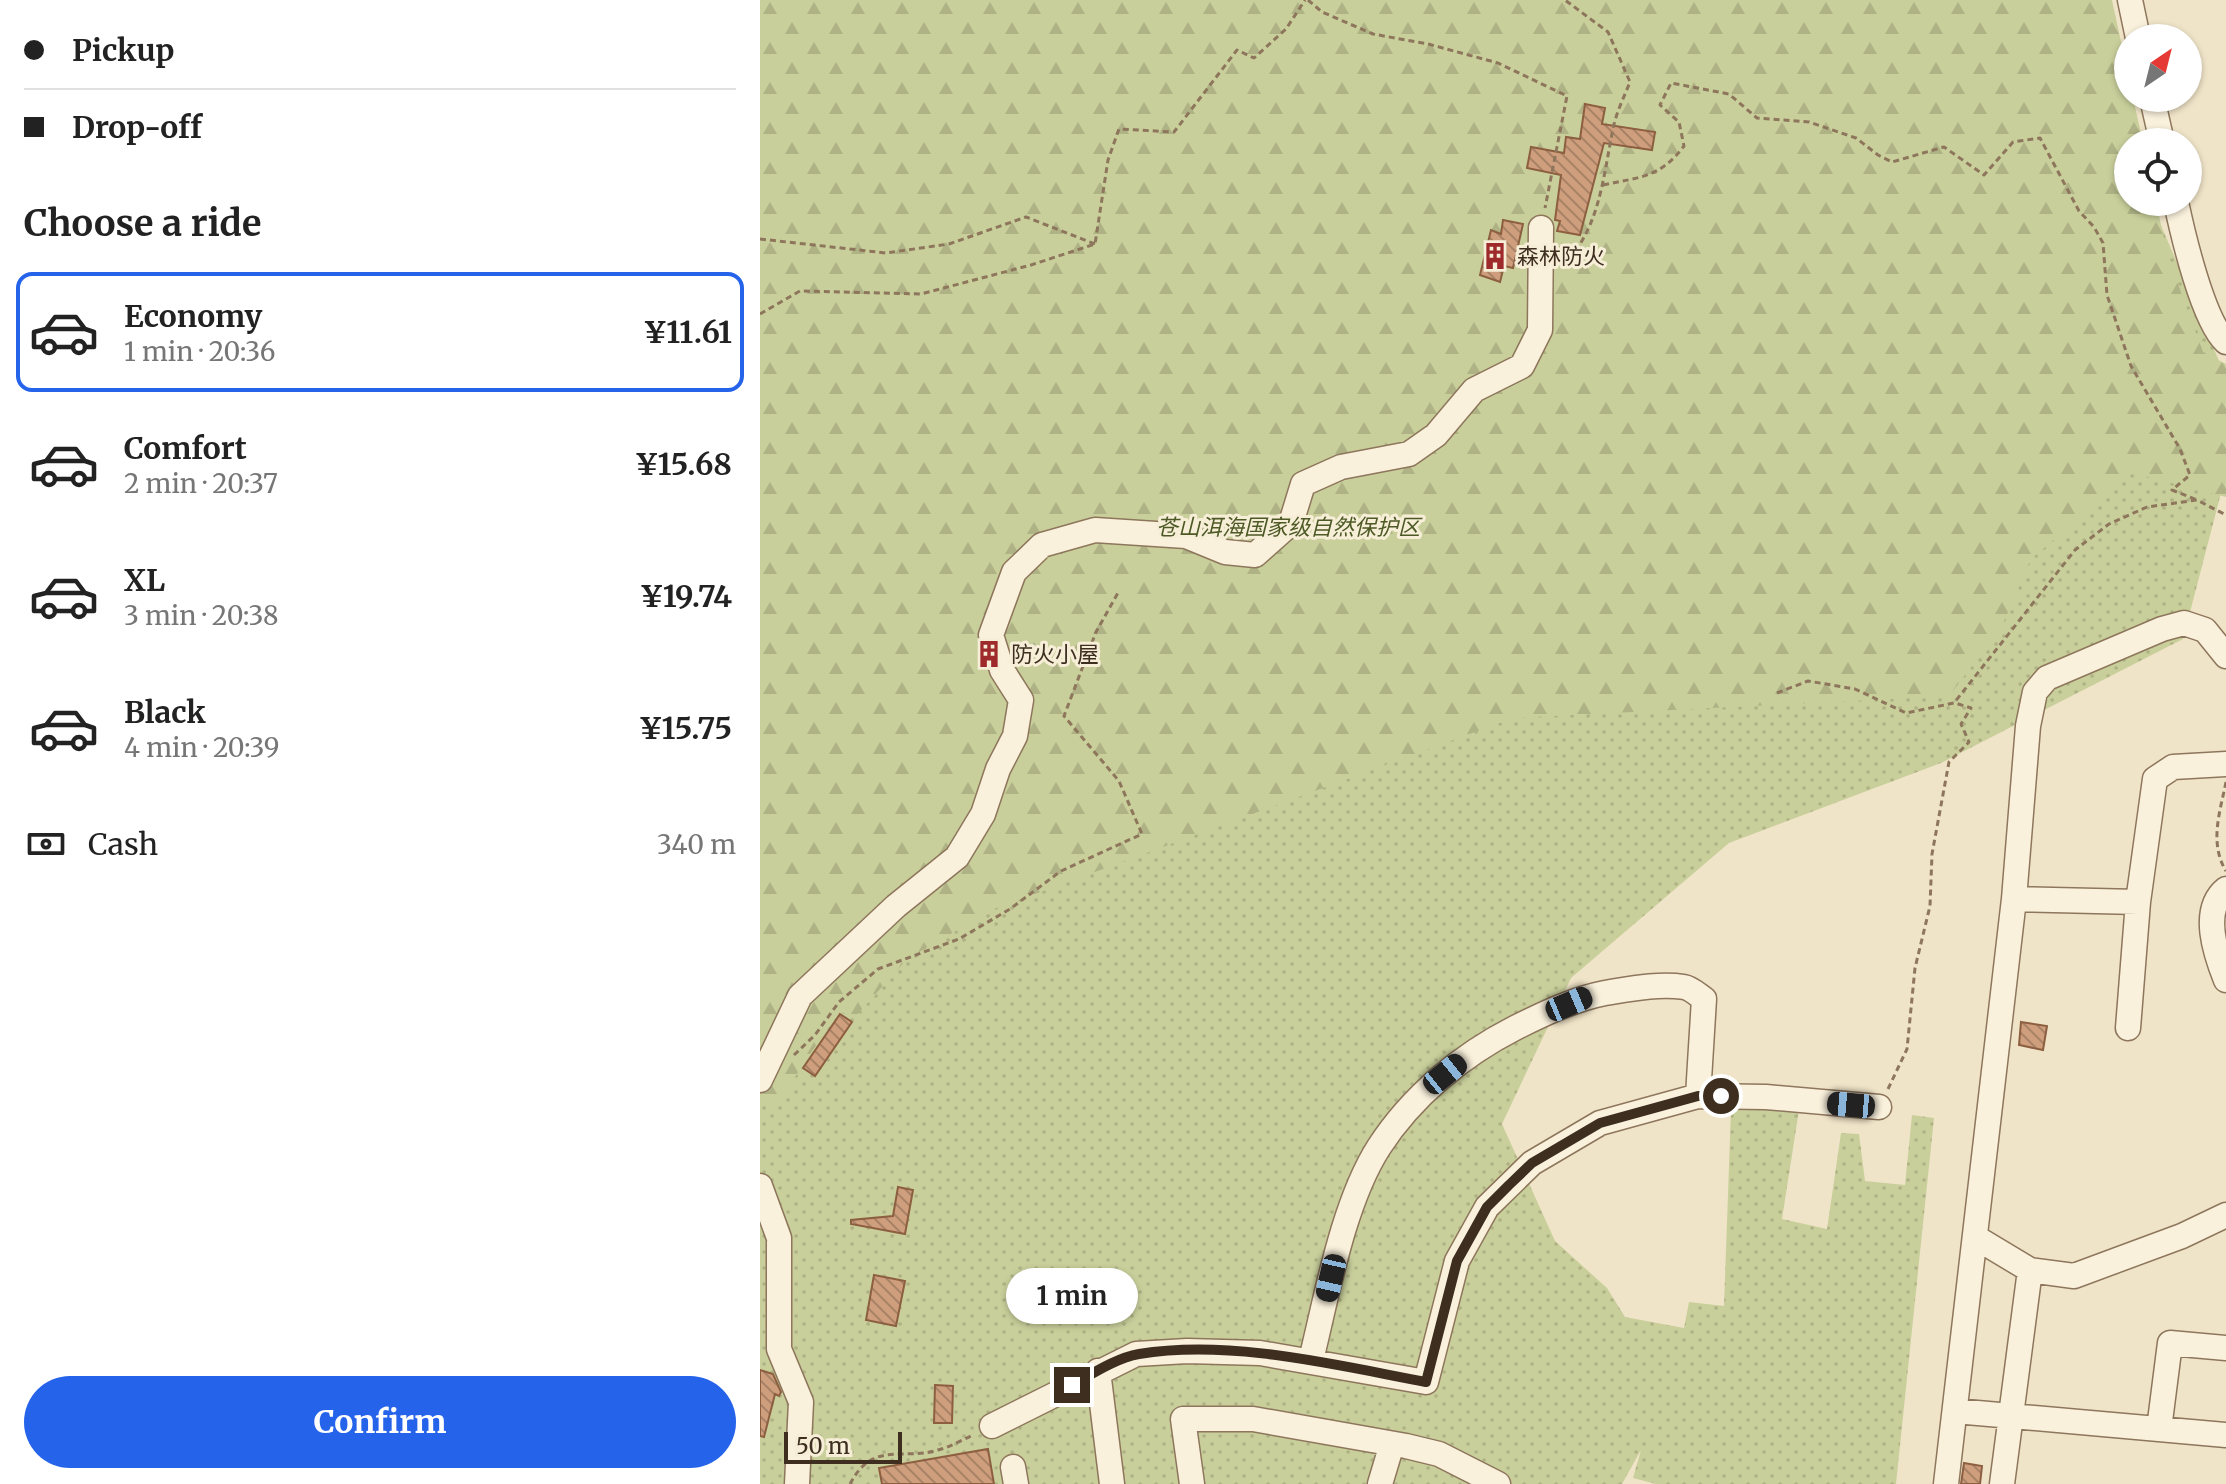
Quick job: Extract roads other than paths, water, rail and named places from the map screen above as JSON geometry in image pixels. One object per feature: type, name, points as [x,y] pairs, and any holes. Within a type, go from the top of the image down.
[{"type":"street","points":[[2130,0],[2135,24]]},
{"type":"street","points":[[2179,216],[2213,324],[2226,342]]},
{"type":"street","points":[[760,1080],[800,996],[896,906],[957,857],[983,814],[998,769],[1015,736],[1021,700],[1002,670],[991,635],[1014,572],[1042,545],[1095,530],[1186,536],[1225,552],[1255,555],[1291,523],[1303,484],[1341,467],[1409,454],[1436,435],[1474,390],[1522,366],[1540,330],[1541,228]]},
{"type":"street","points":[[1946,1484],[2014,899],[2028,726],[2035,692],[2047,678],[2162,629],[2184,623],[2205,630],[2226,656]]},
{"type":"street","points":[[2128,1028],[2138,902],[2155,779],[2173,767],[2226,764]]},
{"type":"street","points":[[2226,889],[2221,893],[2213,917],[2214,949],[2226,980]]},
{"type":"street","points":[[2014,899],[2138,902]]},
{"type":"street","points":[[1311,1360],[1338,1250],[1356,1196],[1379,1147],[1408,1111],[1445,1074],[1480,1046],[1589,996],[1634,988],[1687,987],[1704,999],[1698,1096]]},
{"type":"street","points":[[992,1426],[1136,1354],[1187,1351],[1260,1353],[1426,1382],[1457,1261],[1487,1207],[1532,1163],[1600,1123],[1698,1096],[1766,1097],[1879,1107]]},
{"type":"street","points":[[760,1186],[779,1238],[779,1349],[801,1402],[797,1484]]},
{"type":"street","points":[[1975,1237],[2030,1270],[2074,1276],[2182,1236],[2226,1215]]},
{"type":"street","points":[[2002,1484],[2030,1270]]},
{"type":"street","points":[[2159,1429],[2170,1343],[2226,1348]]},
{"type":"street","points":[[1098,1371],[1112,1484]]},
{"type":"street","points":[[1955,1411],[2226,1435]]},
{"type":"street","points":[[1192,1484],[1183,1419],[1253,1419],[1392,1444],[1439,1454],[1498,1484]]},
{"type":"street","points":[[1380,1484],[1392,1444]]},
{"type":"place","name":"森林防火","points":[[1495,256]]},
{"type":"place","name":"防火小屋","points":[[989,654]]},
{"type":"park label","name":"苍山洱海国家级自然保护区","points":[[1288,527]]}]
